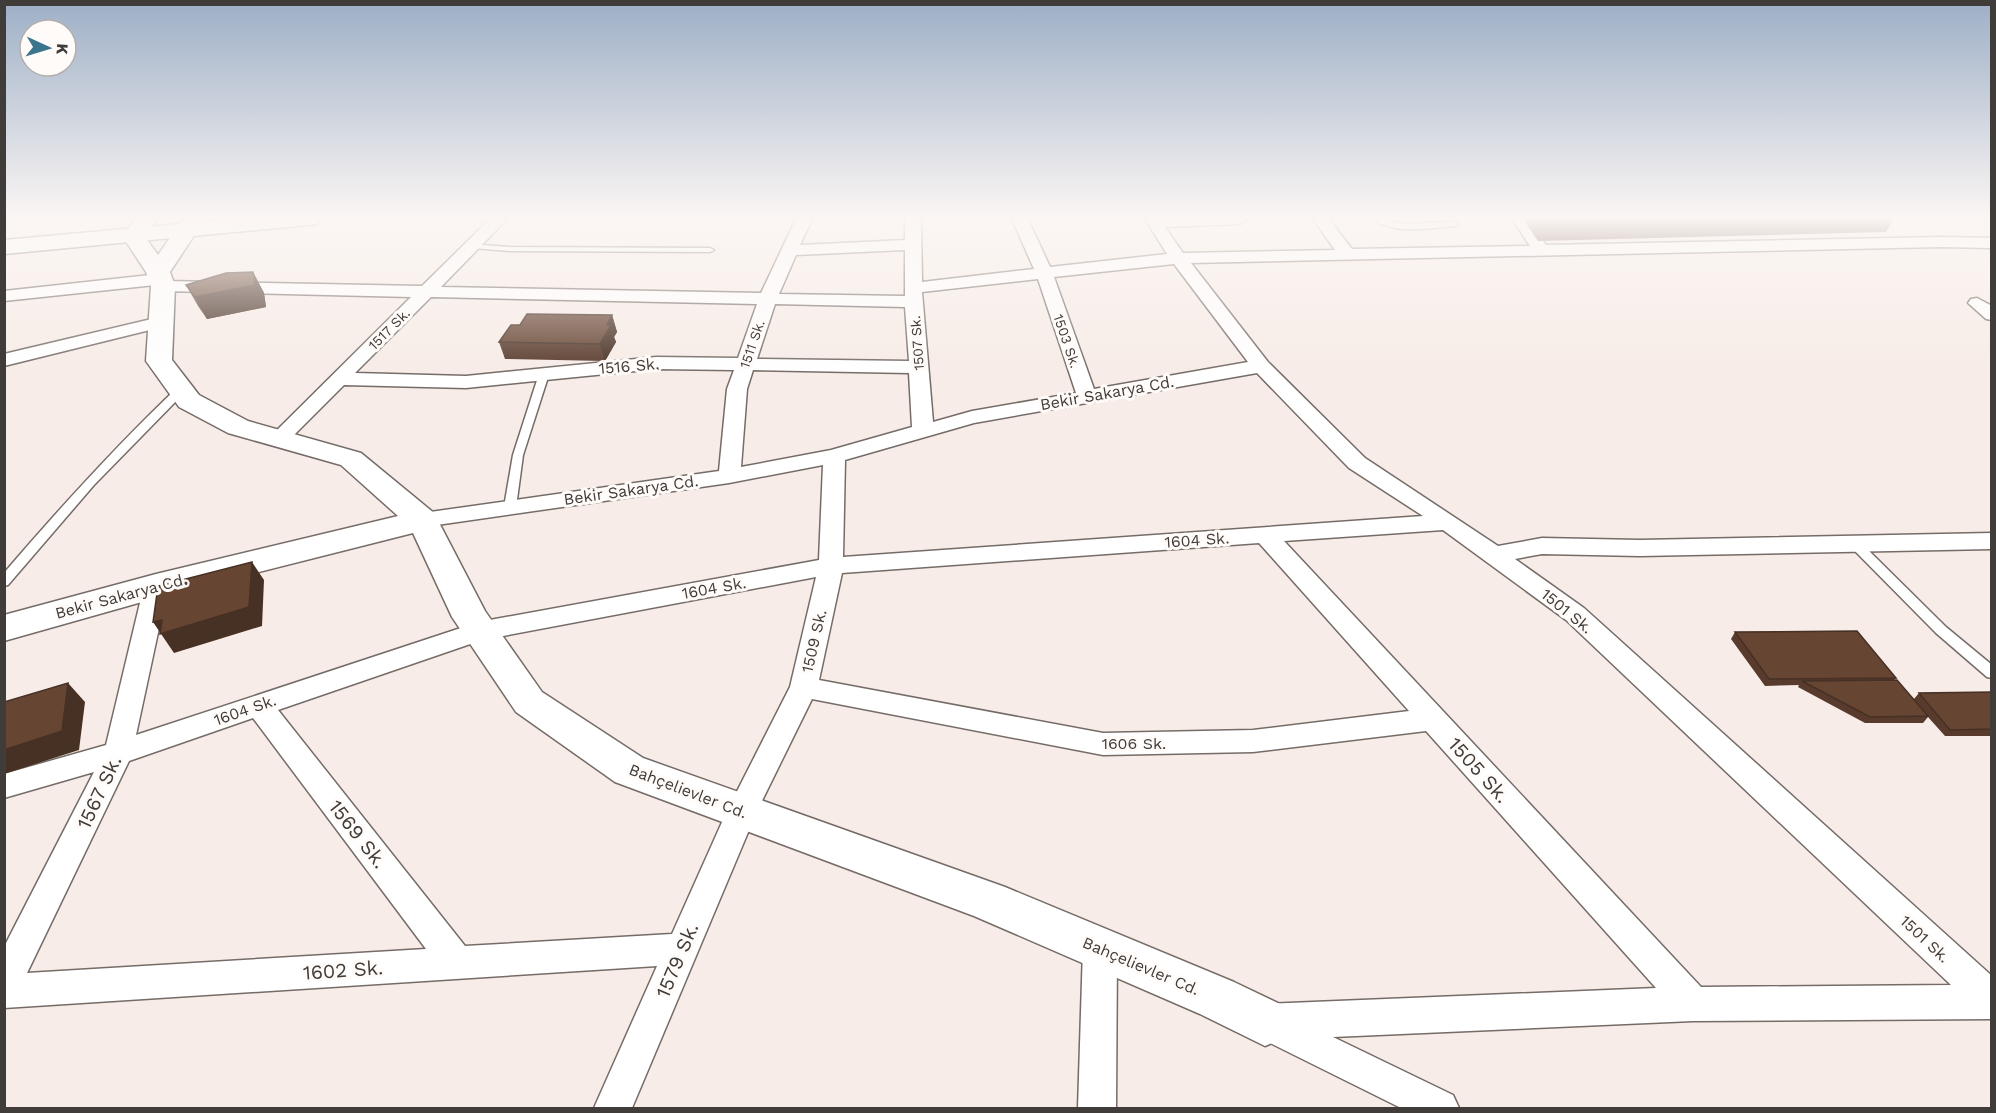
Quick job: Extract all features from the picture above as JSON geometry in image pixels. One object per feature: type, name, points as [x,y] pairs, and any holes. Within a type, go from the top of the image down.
[{"type":"main road","points":[[157,271],[160,279]]},
{"type":"main road","points":[[160,279],[164,271]]},
{"type":"main road","name":"Bahçelievler Cd.","points":[[160,279],[159,360],[189,401],[238,427],[351,459],[423,520],[470,617],[529,702],[610,758],[629,770],[988,901],[1217,998],[1264,1022]]},
{"type":"main road","name":"Bekir Sakarya Cd.","points":[[4,628],[156,586],[423,520]]},
{"type":"street","name":"1517 Sk.","points":[[279,439],[447,271]]},
{"type":"street","name":"1511 Sk.","points":[[729,476],[737,389],[768,298],[781,271]]},
{"type":"street","name":"1507 Sk.","points":[[914,271],[923,431]]},
{"type":"street","points":[[4,296],[160,279],[427,291],[768,298],[914,295],[1063,271]]},
{"type":"street","name":"1501 Sk.","points":[[1189,271],[1261,366],[1357,463],[1448,522],[1575,614],[1992,1001]]},
{"type":"street","name":"1503 Sk.","points":[[1044,273],[1087,397]]},
{"type":"street","points":[[1984,303],[1992,315]]},
{"type":"street","points":[[4,360],[160,322]]},
{"type":"street","name":"1516 Sk.","points":[[339,379],[466,382],[656,363],[746,362],[919,367]]},
{"type":"street","name":"Bekir Sakarya Cd.","points":[[423,520],[729,476],[834,456],[972,417],[1261,366]]},
{"type":"street","name":"1509 Sk.","points":[[742,811],[804,687],[831,567],[834,456]]},
{"type":"street","name":"1604 Sk.","points":[[4,786],[118,753],[479,631],[831,567],[1448,522]]},
{"type":"street","name":"1505 Sk.","points":[[1265,535],[1693,1004]]},
{"type":"street","points":[[1494,555],[1542,546],[1641,548],[1992,540]]},
{"type":"street","name":"1567 Sk.","points":[[4,984],[118,753],[156,586]]},
{"type":"street","name":"1606 Sk.","points":[[804,687],[1103,744],[1253,741],[1433,719]]},
{"type":"street","name":"1569 Sk.","points":[[259,705],[457,963]]},
{"type":"street","name":"1579 Sk.","points":[[613,1108],[742,811]]},
{"type":"street","name":"1602 Sk.","points":[[4,991],[682,948]]},
{"type":"street","points":[[1097,1108],[1100,948]]},
{"type":"street","points":[[1264,1022],[1693,1004],[1992,1001]]},
{"type":"street","points":[[1264,1022],[1428,1105]]},
{"type":"lane","points":[[510,507],[518,455],[544,374]]},
{"type":"lane","points":[[4,582],[49,528],[138,431],[181,390]]},
{"type":"lane","points":[[1854,543],[1941,630],[1992,673]]},
{"type":"building","points":[[253,272],[255,285],[195,297],[186,285],[226,273]]},
{"type":"building","points":[[527,314],[612,315],[607,325],[611,325],[600,344],[499,342],[511,325],[520,325]]},
{"type":"building","points":[[252,562],[249,607],[160,634],[162,620],[153,622],[158,586]]},
{"type":"building","points":[[1857,631],[1896,678],[1769,679],[1735,632]]},
{"type":"building","points":[[1897,680],[1928,716],[1870,717],[1802,681]]},
{"type":"building","points":[[68,683],[62,731],[4,750],[4,702]]},
{"type":"building","points":[[1992,692],[1992,729],[1950,730],[1919,693]]}]
